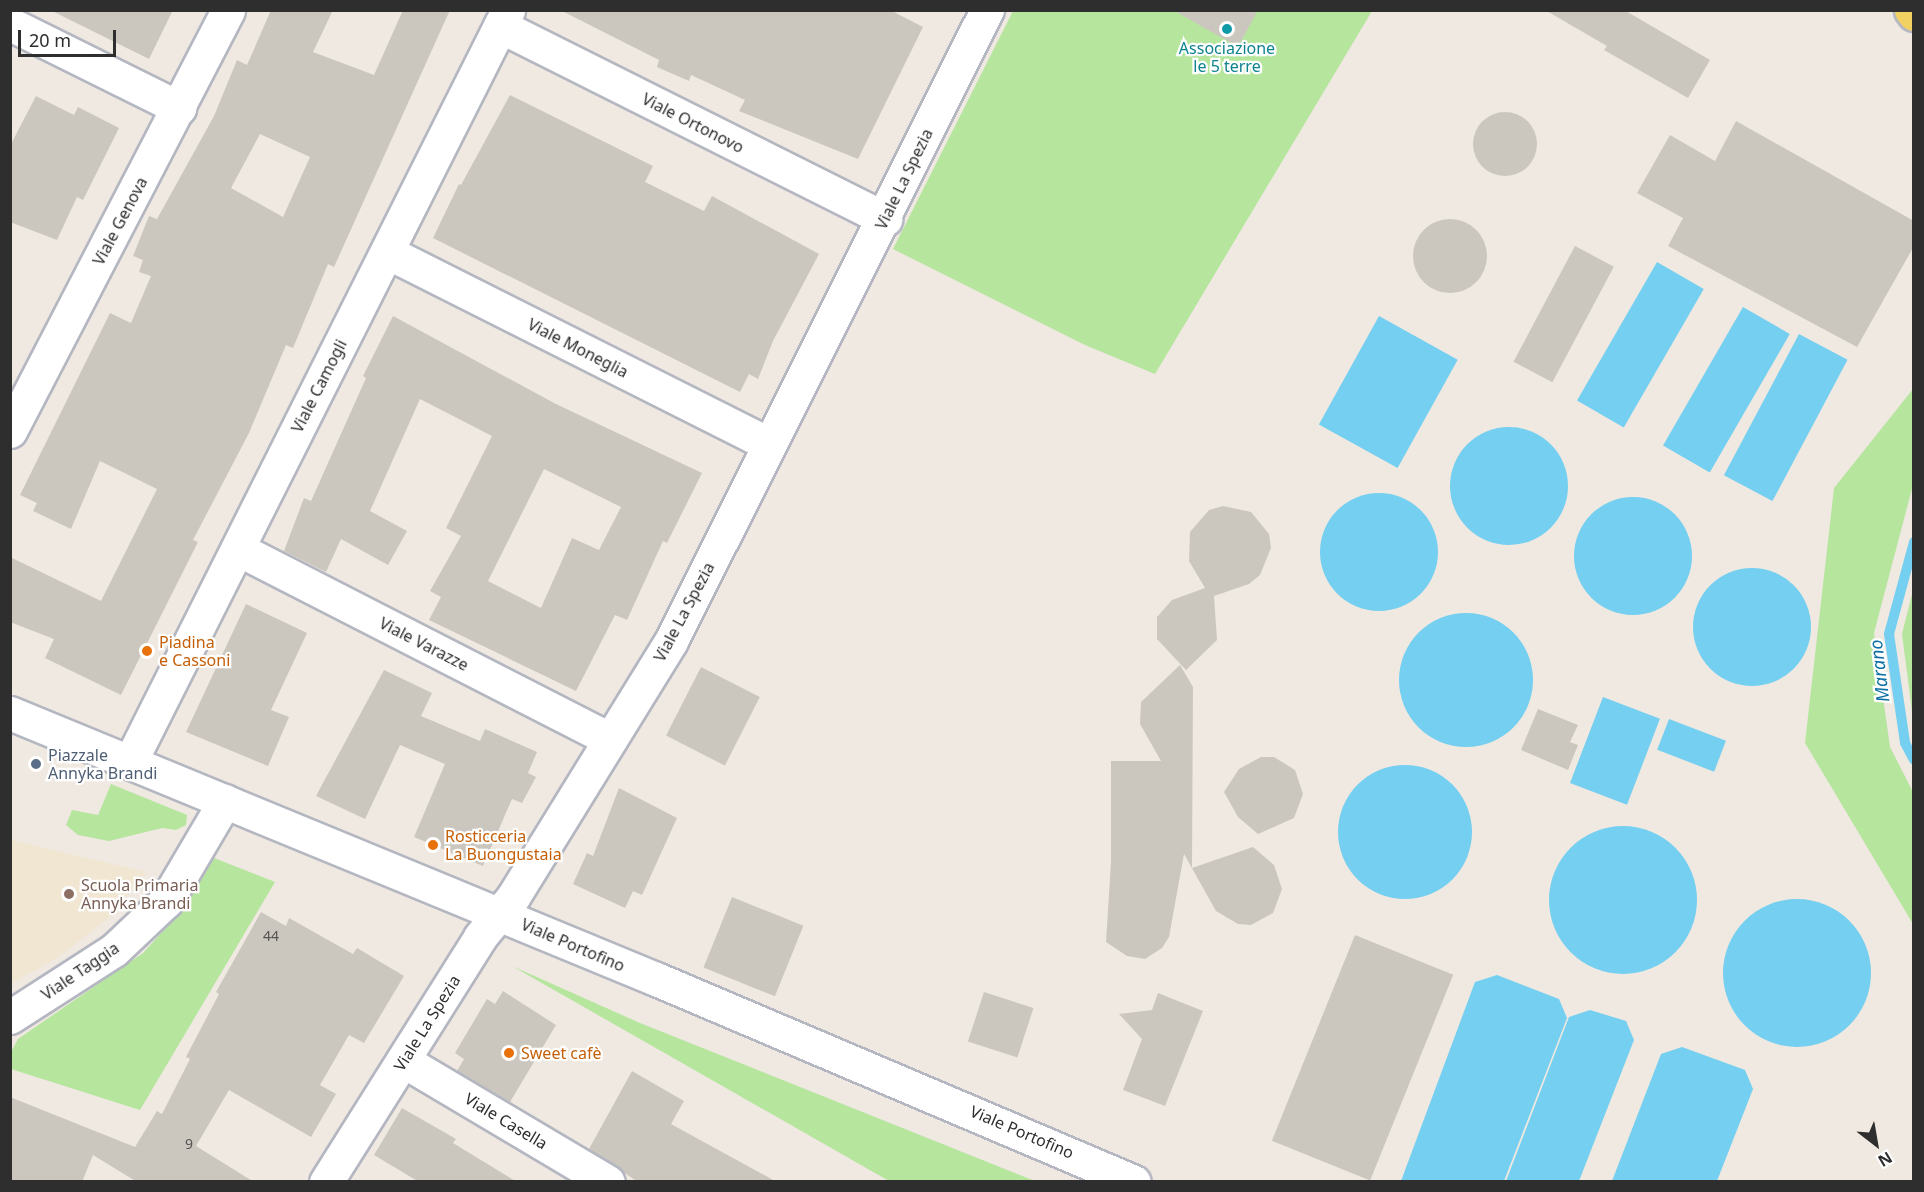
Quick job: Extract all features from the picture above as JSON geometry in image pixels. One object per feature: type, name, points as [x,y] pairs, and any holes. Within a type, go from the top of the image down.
[{"type":"main road","points":[[1911,10],[1914,14]]},
{"type":"street","name":"Viale Genova","points":[[10,431],[228,10]]},
{"type":"street","name":"Viale La Spezia","points":[[326,1182],[404,1061],[480,936],[500,914],[670,641],[885,219],[987,10]]},
{"type":"street","name":"Viale Ortonovo","points":[[504,18],[885,219]]},
{"type":"street","name":"Viale Camogli","points":[[130,762],[504,18]]},
{"type":"street","points":[[10,24],[179,108]]},
{"type":"street","name":"Viale Moneglia","points":[[387,252],[769,444]]},
{"type":"street","name":"Viale Varazze","points":[[238,549],[610,739]]},
{"type":"street","name":"Viale Portofino","points":[[10,713],[500,914],[1134,1182]]},
{"type":"street","name":"Viale Taggia","points":[[10,1017],[114,950],[166,901],[225,801]]},
{"type":"street","name":"Viale Casella","points":[[404,1061],[608,1182]]},
{"type":"shaded area","name":"Scuola Primaria Annyka Brandi","points":[[11,840],[146,872],[110,917],[58,957],[11,984]]},
{"type":"green space","points":[[1013,11],[1372,11],[1155,374],[1085,345],[893,249]]},
{"type":"green space","points":[[1913,389],[1913,485],[1874,633],[1890,747],[1913,792],[1913,924],[1805,743],[1834,488]]},
{"type":"green space","points":[[1913,590],[1913,719],[1902,634]]},
{"type":"green space","points":[[111,784],[187,815],[186,825],[176,830],[162,828],[109,841],[78,835],[66,825],[72,810],[98,815]]},
{"type":"green space","points":[[214,858],[275,882],[140,1110],[11,1069],[11,1052],[18,1039],[143,953],[184,908]]},
{"type":"green space","points":[[512,966],[640,1023],[1035,1181],[889,1181]]},
{"type":"water","points":[[1657,262],[1704,289],[1624,428],[1577,401]]},
{"type":"water","points":[[1743,307],[1790,334],[1710,473],[1663,446]]},
{"type":"water","points":[[1379,316],[1458,360],[1398,468],[1319,424]]},
{"type":"water","points":[[1799,334],[1848,360],[1772,501],[1724,475]]},
{"type":"water","points":[[1509,427],[1532,431],[1551,444],[1564,463],[1568,486],[1564,509],[1551,528],[1532,541],[1509,545],[1486,541],[1467,528],[1454,509],[1450,486],[1454,463],[1467,444],[1486,431]]},
{"type":"water","points":[[1379,493],[1402,497],[1421,510],[1434,529],[1438,552],[1434,575],[1421,594],[1402,607],[1379,611],[1356,607],[1337,594],[1324,575],[1320,552],[1324,529],[1337,510],[1356,497]]},
{"type":"water","points":[[1633,497],[1656,501],[1675,514],[1688,533],[1692,556],[1688,579],[1675,598],[1656,611],[1633,615],[1610,611],[1591,598],[1578,579],[1574,556],[1578,533],[1591,514],[1610,501]]},
{"type":"water","points":[[1752,568],[1775,572],[1794,585],[1807,604],[1811,627],[1807,650],[1794,669],[1775,682],[1752,686],[1729,682],[1710,669],[1697,650],[1693,627],[1697,604],[1710,585],[1729,572]]},
{"type":"water","points":[[1466,613],[1492,618],[1513,633],[1528,654],[1533,680],[1528,706],[1513,727],[1492,742],[1466,747],[1440,742],[1419,727],[1404,706],[1399,680],[1404,654],[1419,633],[1440,618]]},
{"type":"water","points":[[1603,697],[1660,719],[1627,805],[1570,783]]},
{"type":"water","points":[[1669,719],[1726,741],[1714,772],[1657,750]]},
{"type":"water","points":[[1405,765],[1431,770],[1452,785],[1467,806],[1472,832],[1467,858],[1452,879],[1431,894],[1405,899],[1379,894],[1358,879],[1343,858],[1338,832],[1343,806],[1358,785],[1379,770]]},
{"type":"water","points":[[1623,826],[1637,827],[1651,832],[1664,838],[1675,848],[1685,859],[1691,872],[1696,886],[1696,914],[1691,928],[1685,941],[1675,952],[1664,962],[1651,968],[1637,973],[1623,974],[1609,973],[1595,968],[1582,962],[1571,952],[1561,941],[1555,928],[1550,914],[1549,900],[1550,886],[1555,872],[1561,859],[1571,848],[1582,838],[1595,832],[1609,827]]},
{"type":"water","points":[[1797,899],[1825,904],[1838,911],[1849,921],[1859,932],[1866,945],[1871,973],[1866,1001],[1859,1014],[1849,1025],[1838,1035],[1825,1042],[1797,1047],[1769,1042],[1756,1035],[1745,1025],[1735,1014],[1728,1001],[1723,973],[1728,945],[1735,932],[1745,921],[1756,911],[1769,904]]},
{"type":"water","points":[[1497,975],[1559,999],[1567,1018],[1504,1181],[1401,1181],[1475,982]]},
{"type":"water","points":[[1590,1010],[1626,1021],[1634,1040],[1579,1181],[1506,1181],[1569,1017]]},
{"type":"water","points":[[1682,1047],[1745,1070],[1753,1089],[1717,1181],[1612,1181],[1661,1054]]},
{"type":"building","points":[[50,10],[173,10],[149,59]]},
{"type":"building","points":[[271,10],[333,10],[313,52],[374,75],[403,10],[450,10],[334,267],[328,264],[293,348],[286,345],[249,433],[193,540],[198,542],[121,695],[45,658],[54,639],[10,622],[10,557],[101,601],[157,489],[100,461],[71,529],[33,511],[37,503],[20,495],[110,313],[131,323],[151,276],[139,272],[143,260],[133,256],[149,216],[157,219],[214,116],[237,60],[247,65]],"holes":[[[260,134],[310,157],[283,217],[231,188]]]},
{"type":"building","points":[[560,10],[890,10],[923,27],[858,159],[739,111],[745,100],[691,75],[689,81],[657,67],[659,60]]},
{"type":"building","name":"Associazione le 5 terre","points":[[1173,10],[1258,10],[1238,47]]},
{"type":"building","points":[[1545,10],[1624,10],[1710,60],[1688,98],[1604,50],[1607,46]]},
{"type":"building","points":[[510,95],[653,166],[645,182],[704,211],[712,196],[819,254],[773,341],[758,379],[749,374],[740,392],[433,238],[459,184],[461,185]]},
{"type":"building","points":[[36,96],[74,115],[78,107],[119,128],[83,200],[77,197],[57,240],[10,222],[10,146]]},
{"type":"building","points":[[1505,112],[1523,118],[1531,126],[1537,144],[1531,162],[1523,170],[1505,176],[1487,170],[1479,162],[1473,144],[1479,126],[1487,118]]},
{"type":"building","points":[[1736,121],[1914,221],[1914,246],[1857,347],[1668,246],[1683,218],[1637,193],[1670,135],[1715,161]]},
{"type":"building","points":[[1450,219],[1464,222],[1476,230],[1484,242],[1487,256],[1484,270],[1476,282],[1464,290],[1450,293],[1436,290],[1424,282],[1416,270],[1413,256],[1416,242],[1424,230],[1436,222]]},
{"type":"building","points":[[1575,246],[1614,267],[1552,382],[1513,362]]},
{"type":"building","points":[[393,316],[556,404],[702,473],[667,543],[663,541],[627,620],[615,615],[576,691],[429,620],[441,597],[430,591],[461,536],[446,528],[492,436],[420,399],[370,511],[407,531],[388,565],[341,539],[326,572],[284,551],[304,498],[311,501],[366,378],[363,376]],"holes":[[[544,469],[621,507],[599,550],[572,538],[541,608],[488,581]]]},
{"type":"building","points":[[1223,506],[1251,512],[1269,534],[1271,548],[1260,575],[1249,584],[1214,596],[1217,640],[1186,670],[1157,639],[1157,617],[1172,600],[1205,588],[1189,561],[1190,532],[1209,510]]},
{"type":"building","points":[[246,604],[307,633],[271,710],[289,717],[268,766],[186,732]]},
{"type":"building","points":[[1180,665],[1193,687],[1192,868],[1253,847],[1274,865],[1282,889],[1273,913],[1251,925],[1238,924],[1216,911],[1184,854],[1169,937],[1162,948],[1145,959],[1127,956],[1106,942],[1111,862],[1111,761],[1161,761],[1140,724],[1141,702]]},
{"type":"building","points":[[701,667],[760,697],[725,766],[666,736]]},
{"type":"building","points":[[384,670],[432,693],[421,716],[480,741],[485,729],[537,752],[528,773],[536,777],[522,803],[512,799],[483,866],[414,837],[445,764],[400,745],[365,819],[316,796]]},
{"type":"building","points":[[1538,709],[1578,725],[1570,742],[1578,745],[1568,770],[1521,750]]},
{"type":"building","points":[[1261,757],[1274,757],[1295,770],[1303,794],[1294,818],[1258,834],[1238,817],[1224,792],[1239,769]]},
{"type":"building","points":[[619,788],[677,818],[642,895],[633,891],[625,908],[573,884],[587,853],[593,856]]},
{"type":"building","points":[[732,897],[803,926],[775,996],[704,967]]},
{"type":"building","points":[[261,912],[286,926],[289,918],[353,954],[357,948],[404,976],[364,1043],[349,1035],[320,1085],[336,1094],[311,1137],[229,1090],[196,1146],[254,1182],[137,1182],[93,1155],[82,1182],[10,1182],[10,1097],[135,1147],[157,1111],[162,1114],[190,1059],[186,1057],[219,994],[216,992]]},
{"type":"building","points":[[1355,935],[1453,975],[1370,1181],[1272,1141]]},
{"type":"building","points":[[503,991],[556,1025],[510,1102],[457,1071],[464,1059],[455,1053],[487,999],[495,1004]]},
{"type":"building","points":[[984,992],[1033,1008],[1017,1058],[968,1041]]},
{"type":"building","points":[[1158,993],[1203,1011],[1165,1106],[1123,1090],[1142,1039],[1119,1014],[1152,1010]]},
{"type":"building","points":[[632,1071],[684,1101],[671,1124],[777,1182],[638,1182],[589,1149]]},
{"type":"building","points":[[402,1108],[456,1139],[453,1143],[517,1182],[419,1182],[374,1155]]},
{"type":"waterway","name":"Marano","points":[[1914,542],[1889,634],[1905,743],[1914,760]]},
{"type":"place","name":"Associazione le 5 terre","points":[[1227,29]]},
{"type":"place","name":"Piadina e Cassoni","points":[[147,651]]},
{"type":"place","name":"Piazzale Annyka Brandi","points":[[36,764]]},
{"type":"place","name":"Rosticceria La Buongustaia","points":[[433,845]]},
{"type":"place","name":"Scuola Primaria Annyka Brandi","points":[[69,894]]},
{"type":"place","name":"Sweet cafè","points":[[509,1053]]}]
